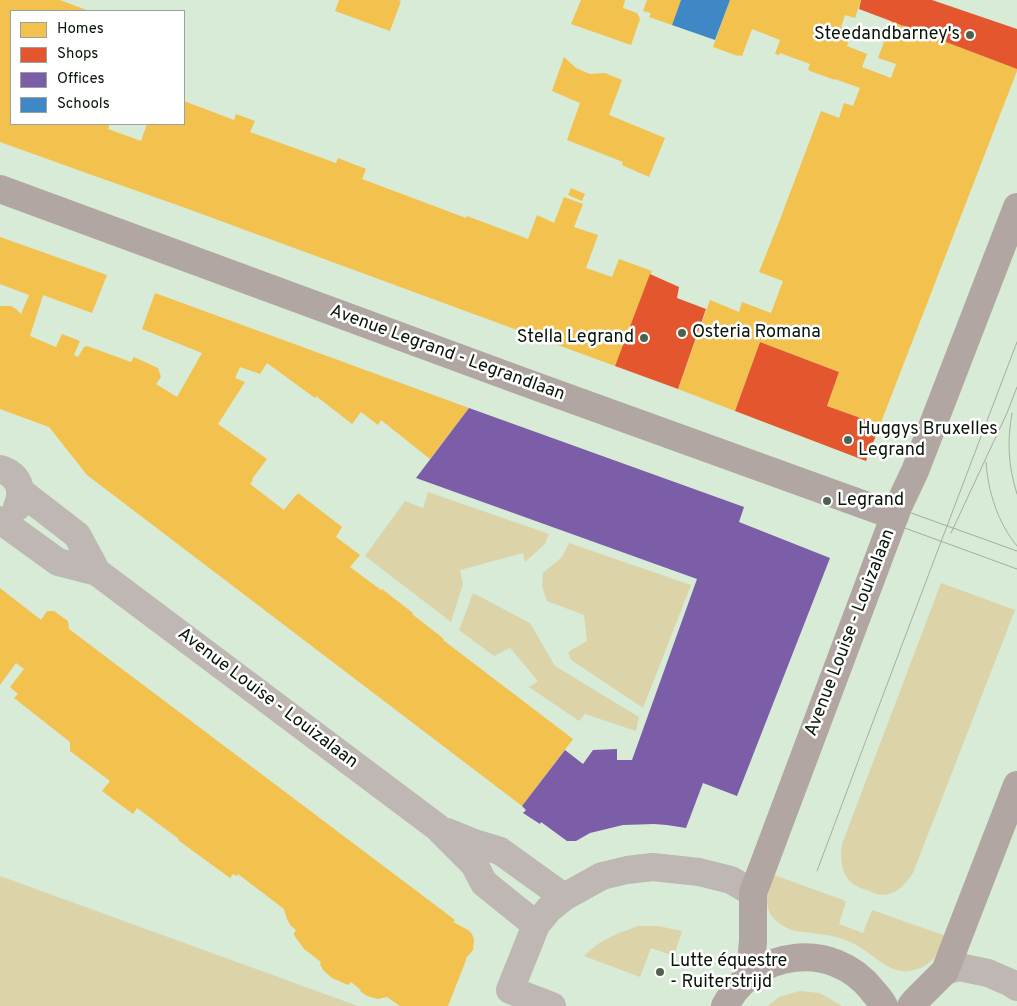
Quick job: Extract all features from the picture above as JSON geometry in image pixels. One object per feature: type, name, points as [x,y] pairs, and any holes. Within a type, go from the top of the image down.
[{"type":"main road","name":"Avenue Legrand - Legrandlaan","points":[[0,189],[895,516]]},
{"type":"main road","name":"Avenue Louise - Louizalaan","points":[[750,975],[753,941],[753,893],[895,516],[915,471],[1017,206]]},
{"type":"main road","points":[[911,1006],[945,972],[1017,784]]},
{"type":"main road","points":[[726,1006],[732,994],[750,975],[778,960],[808,957],[838,963],[864,980],[884,1006]]},
{"type":"street","name":"Avenue Louise - Louizalaan","points":[[0,469],[11,474],[17,481],[20,490],[20,500],[16,509],[8,516],[0,519]]},
{"type":"street","name":"Avenue Louise - Louizalaan","points":[[20,490],[77,535],[97,572]]},
{"type":"street","name":"Avenue Louise - Louizalaan","points":[[0,519],[58,562],[97,572],[436,827],[474,864],[484,883],[536,924]]},
{"type":"street","name":"Avenue Louise - Louizalaan","points":[[436,827],[474,843],[500,851],[564,897]]},
{"type":"street","points":[[552,1006],[510,990],[536,924],[548,910],[564,897],[602,876],[627,870],[653,867],[699,872],[731,880],[753,893]]},
{"type":"street","points":[[945,972],[959,967],[988,973],[1017,987]]},
{"type":"shaded area","points":[[428,492],[549,534],[545,544],[525,562],[523,553],[460,570],[463,584],[451,622],[365,556],[405,501],[423,508]]},
{"type":"shaded area","points":[[569,543],[691,585],[643,708],[571,660],[568,652],[587,641],[584,615],[547,601],[542,586],[543,573],[562,557]]},
{"type":"shaded area","points":[[941,583],[1015,610],[913,873],[904,885],[896,891],[887,895],[880,895],[858,887],[846,876],[842,866],[842,844]]},
{"type":"shaded area","points":[[473,593],[530,623],[555,666],[639,717],[636,731],[585,714],[579,721],[529,687],[538,681],[510,648],[494,656],[459,630]]},
{"type":"shaded area","points":[[771,874],[846,901],[839,924],[863,933],[872,910],[946,936],[937,954],[923,967],[909,971],[894,969],[845,940],[828,935],[794,931],[784,927],[773,918],[768,907],[767,896]]},
{"type":"shaded area","points":[[0,876],[358,1006],[0,1006]]},
{"type":"shaded area","points":[[638,926],[658,926],[682,931],[674,956],[651,948],[640,977],[584,956],[603,941]]},
{"type":"shaded area","points":[[800,991],[820,993],[842,1006],[768,1006],[779,997]]},
{"type":"building: Homes","points":[[0,0],[60,0],[86,10],[10,10],[10,125],[110,125],[108,129],[141,141],[147,125],[185,125],[185,101],[234,120],[236,114],[255,121],[250,132],[336,163],[338,158],[366,169],[362,179],[528,239],[537,215],[554,223],[564,197],[583,204],[574,227],[598,235],[586,268],[612,277],[619,259],[652,271],[615,366],[0,142]]},
{"type":"building: Homes","points":[[339,0],[401,1],[390,31],[335,11]]},
{"type":"building: Homes","points":[[581,0],[625,0],[623,8],[637,13],[640,19],[631,45],[571,24]]},
{"type":"building: Homes","points":[[647,0],[681,0],[672,25],[649,17],[651,13],[643,11]]},
{"type":"building: Homes","points":[[730,0],[861,0],[855,18],[845,15],[841,27],[852,31],[847,46],[867,54],[862,67],[891,78],[896,64],[878,58],[892,21],[1017,69],[880,425],[827,406],[839,372],[760,342],[735,411],[678,389],[710,300],[739,312],[742,302],[771,313],[783,281],[759,272],[821,111],[839,118],[844,103],[853,106],[860,88],[810,71],[808,69],[810,64],[780,53],[779,55],[775,54],[780,40],[752,29],[742,56],[713,47]]},
{"type":"building: Homes","points":[[564,57],[576,68],[590,74],[605,73],[622,80],[609,115],[665,138],[649,177],[622,165],[623,162],[567,140],[580,103],[552,91]]},
{"type":"building: Homes","points":[[571,188],[585,194],[582,201],[568,195]]},
{"type":"building: Homes","points":[[0,237],[107,275],[92,313],[43,295],[30,336],[56,347],[62,334],[80,341],[74,355],[78,357],[84,347],[87,346],[131,362],[134,357],[158,368],[161,377],[156,384],[177,397],[202,353],[142,329],[155,293],[469,408],[430,459],[381,420],[378,425],[361,412],[352,424],[316,396],[315,398],[267,363],[260,374],[240,367],[235,378],[245,382],[218,424],[267,459],[250,484],[284,510],[298,493],[342,527],[336,537],[360,555],[350,567],[382,589],[443,640],[573,739],[522,806],[87,475],[49,427],[0,409],[0,306],[11,306],[21,314],[29,295],[0,284]]},
{"type":"building: Homes","points":[[0,588],[41,620],[47,611],[54,611],[68,621],[69,629],[455,920],[453,922],[468,930],[474,940],[473,950],[466,958],[448,1006],[400,1006],[387,997],[378,999],[367,996],[351,982],[348,985],[332,978],[323,970],[321,962],[304,949],[294,935],[296,930],[287,919],[284,909],[238,874],[237,876],[233,874],[230,878],[137,808],[133,814],[102,791],[110,781],[70,751],[70,742],[14,698],[18,694],[10,687],[24,669],[16,663],[0,685]]},
{"type":"building: Shops","points":[[861,0],[932,0],[1017,29],[1017,69],[859,9]]},
{"type":"building: Shops","points":[[650,274],[679,287],[677,298],[706,309],[678,389],[615,366]]},
{"type":"building: Shops","points":[[760,342],[839,372],[827,406],[880,425],[866,461],[735,411]]},
{"type":"building: Offices","points":[[469,408],[744,507],[739,522],[830,558],[737,796],[703,783],[686,828],[654,824],[623,825],[590,833],[576,841],[567,841],[541,822],[540,824],[523,813],[526,810],[522,806],[565,750],[583,764],[593,750],[617,749],[617,760],[632,760],[697,579],[416,478]]},
{"type":"building: Schools","points":[[681,0],[730,0],[715,40],[672,25]]},
{"type":"tram line","points":[[0,181],[1017,551]]},
{"type":"tram line","points":[[0,198],[1017,569]]},
{"type":"tram line","points":[[817,871],[1017,342]]},
{"type":"tram line","points":[[951,533],[1007,413],[1017,387]]},
{"type":"tram line","points":[[1012,413],[1009,454],[1017,494]]},
{"type":"tram line","points":[[986,462],[989,485],[995,507],[1004,527],[1017,546]]},
{"type":"place","name":"Steedandbarney's","points":[[970,35]]},
{"type":"place","name":"Osteria Romana","points":[[682,333]]},
{"type":"place","name":"Stella Legrand","points":[[644,338]]},
{"type":"place","name":"Huggys Bruxelles Legrand","points":[[848,440]]},
{"type":"place","name":"Legrand","points":[[827,501]]},
{"type":"place","name":"Lutte équestre - Ruiterstrijd","points":[[660,972]]}]
